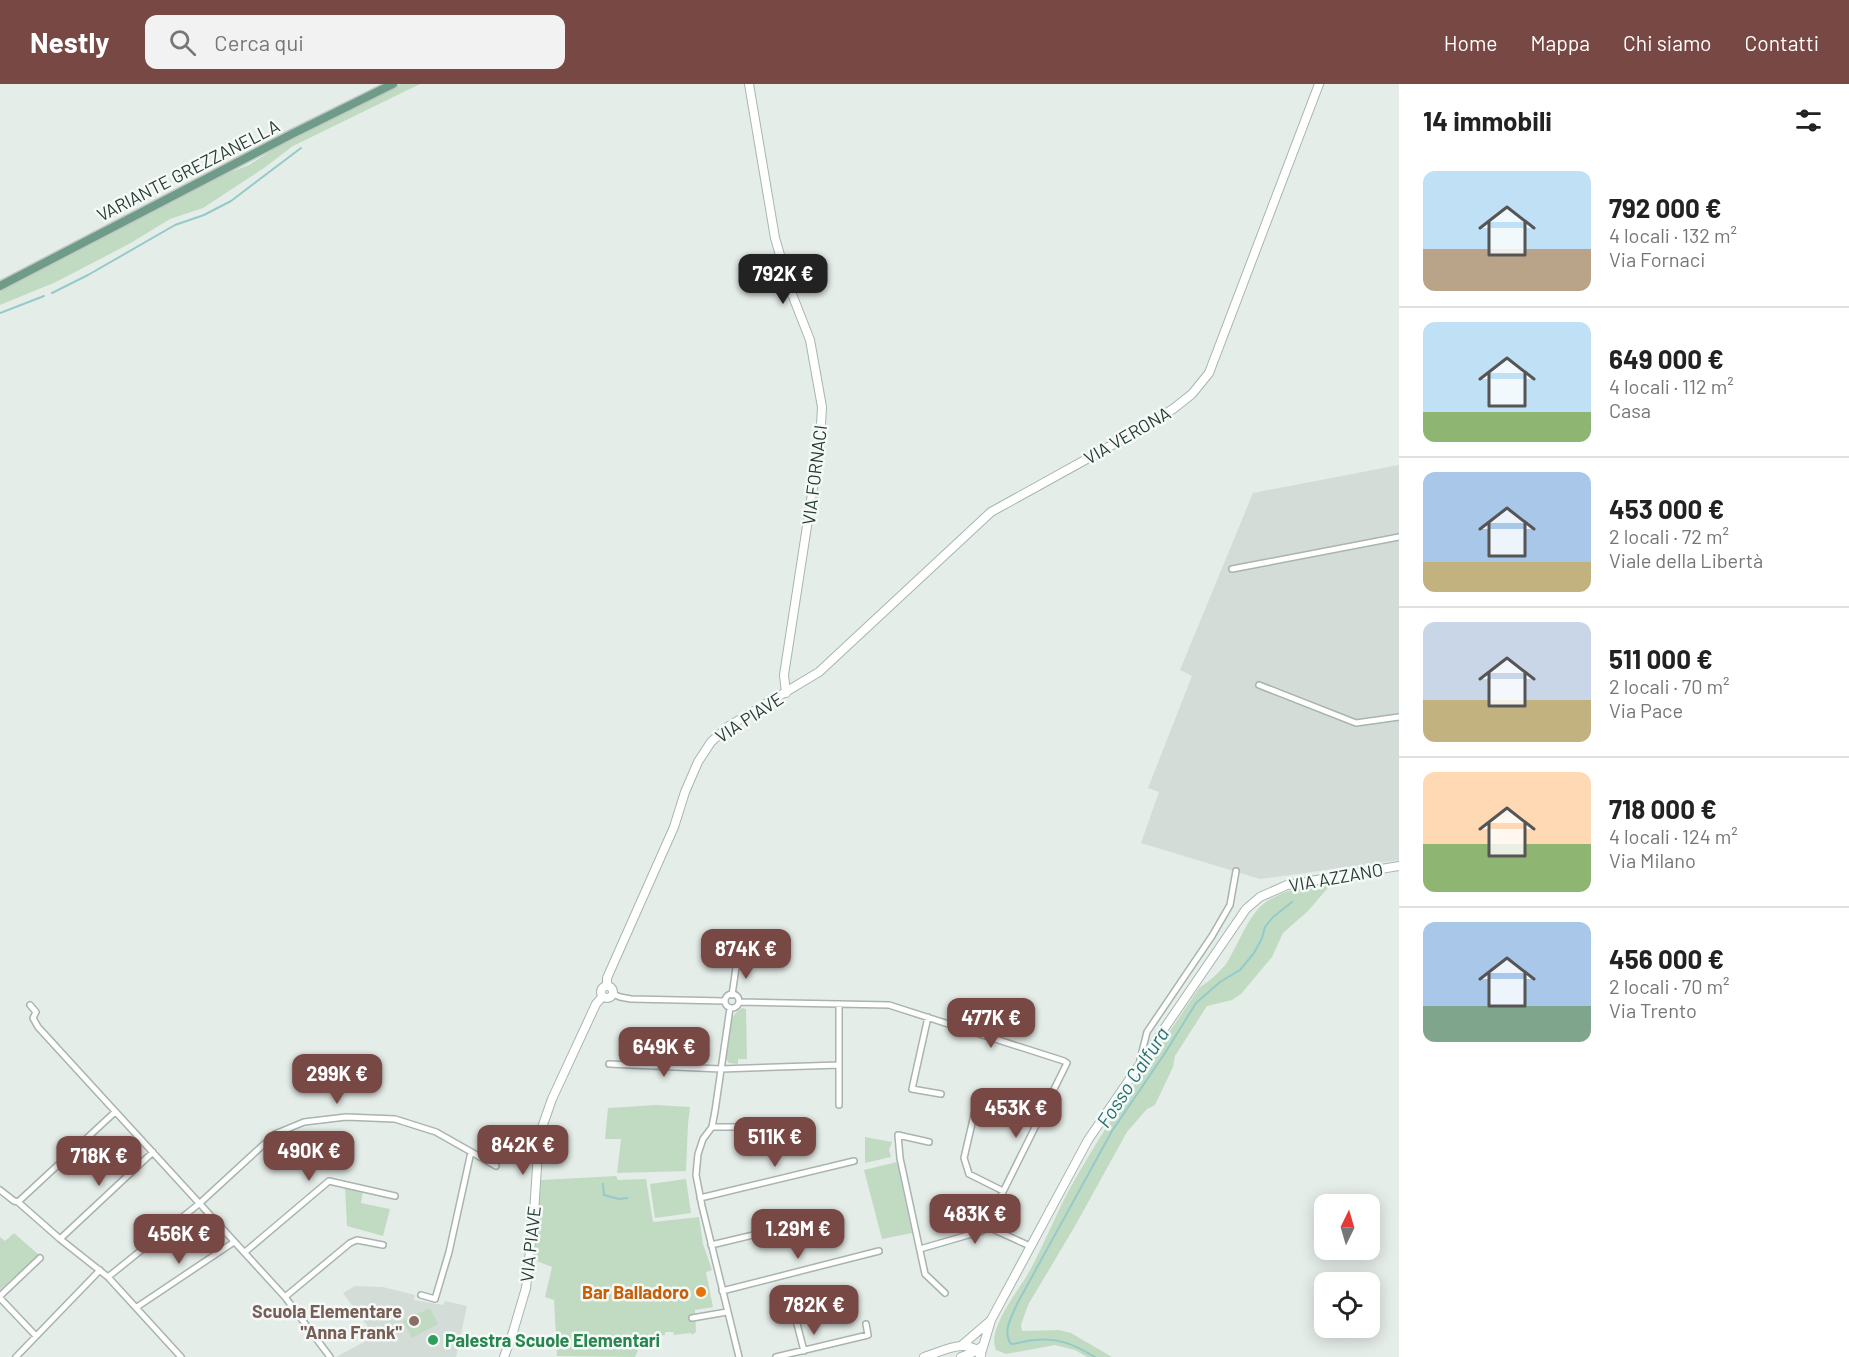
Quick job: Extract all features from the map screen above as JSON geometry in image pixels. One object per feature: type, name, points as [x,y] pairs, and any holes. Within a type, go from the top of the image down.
[{"type":"main road","name":"VARIANTE GREZZANELLA","points":[[0,286],[393,84]]},
{"type":"street","name":"VIA FORNACI","points":[[749,84],[776,237],[790,290],[810,340],[822,407],[820,442],[784,675],[786,693]]},
{"type":"street","name":"VIA VERONA","points":[[800,685],[819,672],[991,512],[1132,434],[1192,394],[1209,373],[1319,84]]},
{"type":"street","points":[[1232,569],[1399,537]]},
{"type":"street","name":"VIA PIAVE","points":[[607,986],[607,978],[674,827],[685,792],[698,762],[711,742],[729,726],[800,685]]},
{"type":"street","points":[[1259,685],[1356,723],[1399,717]]},
{"type":"street","name":"VIA AZZANO","points":[[1139,1064],[1246,909],[1273,890],[1320,878],[1399,866]]},
{"type":"street","points":[[980,1351],[991,1320],[1088,1140],[1139,1064],[1147,1032],[1212,936],[1230,905],[1236,871]]},
{"type":"street","points":[[732,995],[737,961]]},
{"type":"street","points":[[607,986],[612,988],[613,994],[609,999],[602,997],[601,988],[607,986]]},
{"type":"street","points":[[613,994],[630,999],[725,1002],[730,1008],[712,1127],[703,1139],[698,1154],[696,1175],[739,1357]]},
{"type":"street","points":[[725,1002],[728,996],[732,995]]},
{"type":"street","points":[[732,995],[738,998],[739,1002]]},
{"type":"street","name":"VIA PIAVE","points":[[504,1357],[526,1288],[539,1136],[552,1099],[596,1004],[602,997]]},
{"type":"street","points":[[739,1002],[890,1005],[1066,1063],[986,1226],[982,1231],[920,1249]]},
{"type":"street","points":[[730,1008],[735,1008],[739,1002]]},
{"type":"street","points":[[839,1004],[839,1105]]},
{"type":"street","points":[[30,1005],[36,1012],[33,1018],[38,1027],[285,1297],[330,1357]]},
{"type":"street","points":[[928,1017],[912,1089],[941,1094]]},
{"type":"street","points":[[609,1064],[721,1070],[838,1065]]},
{"type":"street","points":[[977,1102],[964,1158],[969,1174],[1003,1191]]},
{"type":"street","points":[[18,1202],[115,1112]]},
{"type":"street","points":[[108,1277],[200,1203],[275,1134],[304,1122],[364,1116],[395,1119],[436,1132],[496,1166]]},
{"type":"street","points":[[712,1127],[796,1127],[801,1142]]},
{"type":"street","points":[[929,1142],[898,1135],[900,1158],[925,1274],[945,1293]]},
{"type":"street","points":[[60,1239],[153,1152]]},
{"type":"street","points":[[421,1295],[435,1299],[449,1252],[471,1152]]},
{"type":"street","points":[[700,1198],[854,1161]]},
{"type":"street","points":[[244,1252],[328,1180],[395,1196]]},
{"type":"street","points":[[0,1190],[14,1202],[18,1202],[108,1277],[181,1357]]},
{"type":"street","points":[[986,1226],[1030,1246]]},
{"type":"street","points":[[711,1245],[787,1227]]},
{"type":"street","points":[[285,1297],[350,1243],[357,1240],[383,1245]]},
{"type":"street","points":[[137,1307],[234,1242]]},
{"type":"street","points":[[722,1291],[879,1251]]},
{"type":"street","points":[[36,1336],[0,1297],[40,1258]]},
{"type":"street","points":[[16,1357],[100,1270]]},
{"type":"street","points":[[692,1318],[727,1312]]},
{"type":"street","points":[[962,1346],[991,1320]]},
{"type":"street","points":[[797,1324],[804,1351]]},
{"type":"street","points":[[776,1357],[868,1335],[866,1324]]},
{"type":"street","points":[[924,1357],[969,1345],[980,1351]]},
{"type":"street","points":[[961,1357],[980,1351]]},
{"type":"shaded area","points":[[1399,465],[1399,860],[1260,879],[1141,843],[1159,792],[1148,788],[1192,676],[1180,670],[1253,493]]},
{"type":"shaded area","name":"Scuola Elementare \"Anna Frank\"","points":[[355,1286],[383,1287],[415,1295],[414,1300],[443,1305],[445,1301],[467,1306],[456,1357],[336,1357],[375,1336],[343,1293]]},
{"type":"green space","points":[[401,84],[420,84],[293,146],[203,208],[170,219],[129,244],[56,282],[0,305],[0,292],[26,277],[218,177],[249,165],[287,141]]},
{"type":"green space","points":[[1332,883],[1308,911],[1283,933],[1272,957],[1241,994],[1232,1000],[1207,1006],[1175,1056],[1173,1067],[1155,1105],[1147,1109],[1127,1132],[1028,1305],[1021,1325],[1022,1331],[1059,1330],[1071,1333],[1112,1357],[1087,1357],[1075,1350],[1055,1345],[1006,1354],[996,1350],[994,1342],[999,1321],[1029,1272],[1074,1181],[1119,1108],[1199,988],[1226,964],[1254,914],[1266,902],[1289,891]]},
{"type":"green space","points":[[742,1008],[746,1009],[747,1059],[738,1059],[738,1064],[729,1063],[725,1057],[730,1023]]},
{"type":"green space","points":[[656,1105],[690,1107],[686,1171],[617,1173],[621,1139],[605,1139],[608,1108]]},
{"type":"green space","points":[[865,1137],[892,1142],[889,1150],[891,1157],[865,1163]]},
{"type":"green space","points":[[897,1162],[912,1233],[882,1239],[864,1170]]},
{"type":"green space","points":[[616,1176],[618,1180],[646,1179],[653,1222],[699,1217],[703,1244],[712,1270],[706,1272],[713,1307],[695,1310],[696,1332],[692,1335],[691,1333],[674,1335],[673,1332],[665,1332],[665,1335],[643,1339],[635,1357],[557,1356],[554,1300],[545,1297],[552,1267],[534,1260],[541,1180]]},
{"type":"green space","points":[[686,1179],[691,1213],[655,1218],[650,1184]]},
{"type":"green space","points":[[345,1187],[363,1191],[361,1203],[390,1209],[383,1236],[347,1226]]},
{"type":"green space","points":[[14,1233],[39,1255],[0,1290],[0,1237],[5,1241]]},
{"type":"green space","points":[[430,1308],[438,1324],[412,1338],[403,1321]]},
{"type":"waterway","points":[[52,293],[175,225],[204,215],[231,201],[301,148]]},
{"type":"waterway","points":[[0,313],[44,296]]},
{"type":"waterway","name":"Fosso Calfura","points":[[1095,1357],[1059,1341],[1043,1339],[1011,1344],[1007,1334],[1013,1313],[1112,1131],[1196,1003],[1220,982],[1240,970],[1254,953],[1265,927],[1273,917],[1292,902]]},
{"type":"waterway","points":[[603,1184],[604,1195],[619,1199],[627,1198]]},
{"type":"place","name":"Bar Balladoro","points":[[701,1292]]},
{"type":"place","name":"Scuola Elementare \"Anna Frank\"","points":[[414,1321]]},
{"type":"place","name":"Palestra Scuole Elementari","points":[[433,1340]]}]
